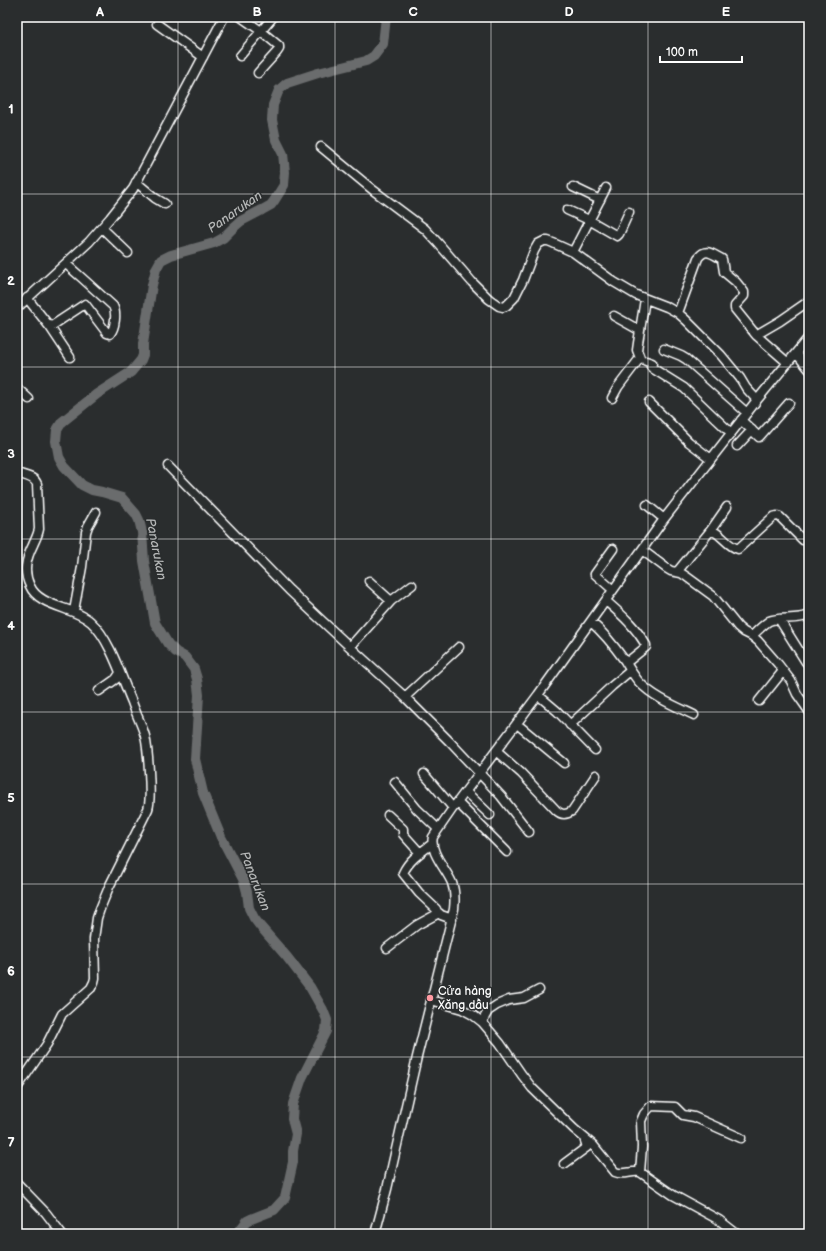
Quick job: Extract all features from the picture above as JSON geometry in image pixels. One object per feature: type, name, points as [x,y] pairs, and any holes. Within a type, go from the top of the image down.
[{"type":"street","points":[[17,308],[89,242],[133,189],[224,17]]},
{"type":"street","points":[[241,17],[278,44],[280,48],[258,73]]},
{"type":"street","points":[[240,56],[273,17]]},
{"type":"street","points":[[157,24],[203,57]]},
{"type":"street","points":[[321,147],[425,230],[438,242],[472,282],[499,306],[506,306],[514,298],[538,244],[548,241],[573,252],[614,282],[645,299],[667,307],[678,313],[721,355],[757,400]]},
{"type":"street","points":[[136,182],[155,198],[165,204]]},
{"type":"street","points":[[573,187],[600,200]]},
{"type":"street","points":[[573,252],[606,188]]},
{"type":"street","points":[[566,210],[589,220],[617,236],[629,212]]},
{"type":"street","points":[[102,228],[128,253]]},
{"type":"street","points":[[678,313],[698,258],[706,251],[722,259],[724,272],[736,282],[744,292],[744,296],[734,308],[756,334],[788,363]]},
{"type":"street","points":[[50,327],[85,304],[107,333],[110,333],[113,330],[115,312],[113,306],[66,264]]},
{"type":"street","points":[[28,298],[70,356]]},
{"type":"street","points":[[612,398],[618,387],[640,358],[637,350],[645,299]]},
{"type":"street","points":[[756,334],[780,321],[809,301]]},
{"type":"street","points":[[614,316],[639,330]]},
{"type":"street","points":[[375,1234],[455,903],[454,888],[435,853],[432,839],[455,805],[497,752],[664,519],[731,432],[809,337]]},
{"type":"street","points":[[664,349],[686,359],[744,416],[752,430],[758,436],[760,436],[789,402]]},
{"type":"street","points":[[796,353],[809,369]]},
{"type":"street","points":[[646,361],[652,363],[652,368],[692,394],[731,432]]},
{"type":"street","points":[[17,388],[29,399]]},
{"type":"street","points":[[649,402],[689,442],[711,459]]},
{"type":"street","points":[[737,446],[752,430]]},
{"type":"street","points":[[168,466],[289,590],[405,697],[480,773],[501,796],[529,832]]},
{"type":"street","points":[[17,473],[32,478],[37,483],[39,529],[38,536],[32,546],[26,562],[26,574],[29,585],[37,596],[74,611],[88,619],[100,631],[107,642],[145,737],[150,803],[103,900],[97,918],[94,939],[94,983],[91,988],[62,1014],[47,1044],[17,1088]]},
{"type":"street","points":[[647,505],[664,519]]},
{"type":"street","points":[[677,572],[712,530],[727,507]]},
{"type":"street","points":[[74,611],[82,567],[86,532],[96,512]]},
{"type":"street","points":[[712,530],[733,547],[738,549],[764,524],[773,517],[777,516],[780,517],[802,540]]},
{"type":"street","points":[[613,549],[595,574],[613,590]]},
{"type":"street","points":[[642,550],[666,568],[688,577],[714,596],[738,627],[758,641],[784,671],[798,694],[806,700],[809,711]]},
{"type":"street","points":[[369,581],[391,601]]},
{"type":"street","points":[[350,647],[391,601],[412,585]]},
{"type":"street","points":[[606,601],[628,620],[646,645],[646,648],[626,663]]},
{"type":"street","points":[[752,636],[769,621],[803,618],[809,615]]},
{"type":"street","points":[[779,619],[806,662]]},
{"type":"street","points":[[591,622],[603,633],[639,681],[659,697],[694,715]]},
{"type":"street","points":[[405,697],[459,647]]},
{"type":"street","points":[[570,725],[630,671]]},
{"type":"street","points":[[759,701],[784,671]]},
{"type":"street","points":[[99,691],[116,679],[120,673]]},
{"type":"street","points":[[538,695],[595,750]]},
{"type":"street","points":[[517,724],[564,763]]},
{"type":"street","points":[[497,752],[521,773],[556,810],[562,814],[567,814],[572,811],[596,775]]},
{"type":"street","points":[[424,774],[455,805],[507,852]]},
{"type":"street","points":[[394,782],[438,829]]},
{"type":"street","points":[[466,792],[490,815]]},
{"type":"street","points":[[388,815],[403,829],[403,834],[420,853]]},
{"type":"street","points":[[432,844],[420,853],[407,866],[403,873],[436,909]]},
{"type":"street","points":[[387,948],[417,925],[434,915],[439,913],[452,919]]},
{"type":"street","points":[[482,1022],[488,1011],[497,1005],[509,1000],[524,998],[539,990]]},
{"type":"street","points":[[431,1000],[462,1009],[482,1022],[496,1038],[532,1088],[596,1148],[615,1172],[622,1174],[635,1171],[640,1172],[673,1195],[719,1220],[737,1234]]},
{"type":"street","points":[[640,1172],[642,1146],[640,1121],[651,1106],[675,1107],[683,1116],[694,1117],[741,1138]]},
{"type":"street","points":[[564,1164],[587,1147],[584,1137]]},
{"type":"street","points":[[17,1183],[46,1213],[62,1234]]},
{"type":"waterway","name":"Panarukan","points":[[239,1234],[240,1230],[247,1221],[274,1210],[285,1198],[293,1162],[296,1134],[292,1119],[293,1104],[302,1078],[326,1031],[327,1020],[310,987],[254,918],[249,908],[244,881],[221,837],[203,793],[195,759],[199,695],[197,679],[194,669],[185,657],[176,652],[168,644],[155,623],[144,561],[142,532],[139,520],[136,514],[122,498],[92,490],[82,485],[64,466],[59,457],[56,441],[57,430],[62,422],[97,394],[131,372],[141,360],[143,355],[143,344],[152,285],[156,269],[161,260],[171,255],[214,243],[223,238],[241,221],[271,205],[274,201],[284,185],[285,172],[283,154],[276,140],[272,120],[273,105],[279,90],[287,83],[318,73],[366,61],[374,56],[383,44],[386,17]]},
{"type":"place","name":"Cửa hàng Xăng dầu","points":[[430,998]]}]
